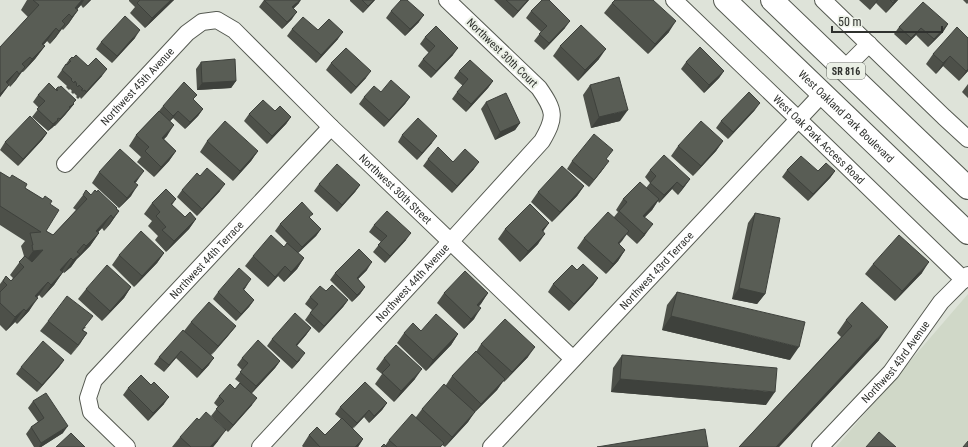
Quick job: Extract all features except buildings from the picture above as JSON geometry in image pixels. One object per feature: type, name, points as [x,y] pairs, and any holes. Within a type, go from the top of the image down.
[{"type":"main road","name":"West Oakland Park Boulevard","points":[[725,0],[968,233]]},
{"type":"main road","name":"SR 816","points":[[772,0],[968,188]]},
{"type":"street","name":"Northwest 30th Court","points":[[447,0],[539,88],[552,111]]},
{"type":"street","name":"West Oak Park Access Road","points":[[674,0],[865,184],[966,277]]},
{"type":"street","points":[[824,0],[968,139]]},
{"type":"street","name":"Northwest 30th Street","points":[[217,20],[234,30],[331,127],[573,359]]},
{"type":"street","name":"Northwest 45th Avenue","points":[[65,164],[187,33],[202,22],[217,20]]},
{"type":"street","points":[[844,69],[869,44]]},
{"type":"street","name":"Northwest 43rd Terrace","points":[[491,447],[822,94]]},
{"type":"street","name":"Northwest 44th Avenue","points":[[260,447],[542,142],[551,123],[552,111]]},
{"type":"street","name":"Northwest 44th Terrace","points":[[128,447],[91,412],[88,398],[94,380],[331,127]]},
{"type":"street","name":"Northwest 43rd Avenue","points":[[820,447],[891,372],[941,302],[966,277]]},
{"type":"shaded area","points":[[968,294],[968,447],[836,447]]}]
